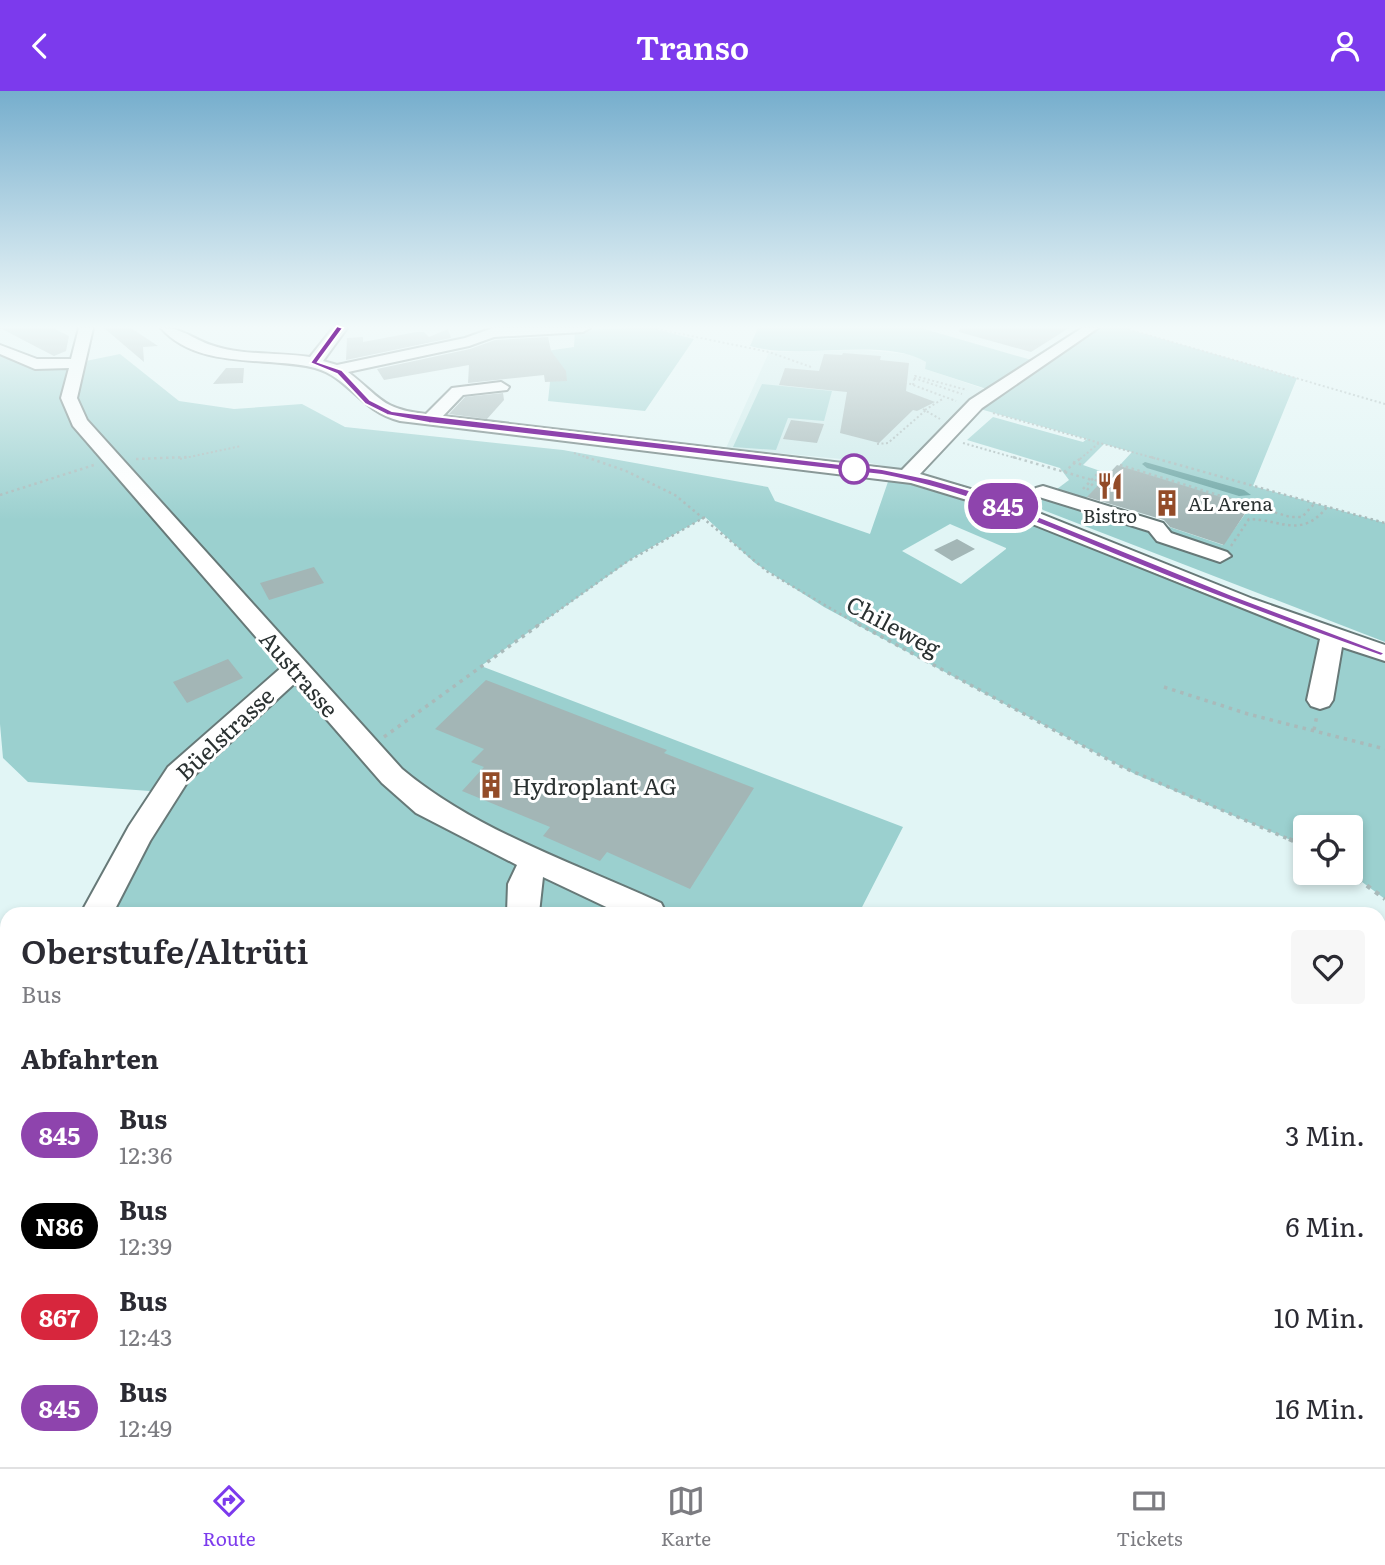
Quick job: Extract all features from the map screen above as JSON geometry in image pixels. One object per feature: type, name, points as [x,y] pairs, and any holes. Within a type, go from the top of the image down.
[{"type":"street","name":"Austrasse","points":[[69,392],[71,407],[79,422],[392,776],[434,810],[480,836],[637,907]]},
{"type":"street","points":[[359,392],[373,406],[390,413],[429,420],[907,476],[979,496],[1332,636],[1385,653]]},
{"type":"street","points":[[429,420],[457,392]]},
{"type":"street","points":[[907,476],[980,402],[995,392]]},
{"type":"street","points":[[1043,492],[1156,527],[1164,537],[1225,551]]},
{"type":"street","points":[[1049,516],[1091,519],[1105,510]]},
{"type":"street","points":[[1320,700],[1332,636]]},
{"type":"street","name":"Büelstrasse","points":[[100,907],[148,819],[178,773],[296,668]]},
{"type":"street","points":[[523,907],[524,884],[535,860]]},
{"type":"path","points":[[933,392],[980,402]]},
{"type":"path","points":[[953,392],[980,402]]},
{"type":"path","points":[[960,392],[1028,425],[1385,523]]},
{"type":"path","points":[[1345,392],[1385,404]]},
{"type":"path","points":[[877,444],[888,443],[926,409],[946,397]]},
{"type":"path","points":[[944,438],[1092,479]]},
{"type":"path","points":[[1064,472],[1099,443]]},
{"type":"path","points":[[0,495],[112,460],[168,461],[241,446]]},
{"type":"path","name":"Chileweg","points":[[570,452],[638,476],[675,495],[705,517],[755,563],[824,607],[1120,766],[1293,840]]},
{"type":"path","points":[[1067,460],[1083,465]]},
{"type":"path","points":[[1120,465],[1290,517],[1302,517],[1315,503]]},
{"type":"path","points":[[1099,477],[1087,490],[1083,489],[1100,472]]},
{"type":"path","points":[[1225,551],[1249,519],[1307,526],[1317,521],[1327,507]]},
{"type":"path","points":[[365,747],[395,730],[625,563],[705,517]]},
{"type":"path","points":[[1164,687],[1248,714],[1385,750]]},
{"type":"path","points":[[1363,883],[1385,899]]},
{"type":"shaded area","points":[[0,392],[168,392],[179,401],[234,409],[302,404],[345,427],[563,450],[768,487],[775,501],[870,534],[891,473],[907,476],[1385,653],[1385,899],[1363,883],[1363,815],[1293,815],[1293,841],[1135,774],[824,607],[755,563],[705,517],[636,556],[481,666],[903,827],[862,907],[100,907],[163,792],[28,782],[3,758],[0,724]],"holes":[[[950,524],[1006,548],[961,584],[902,551]]]},
{"type":"shaded area","points":[[549,392],[658,392],[645,411],[548,401]]},
{"type":"shaded area","points":[[751,392],[993,392],[910,472],[862,461],[726,448]]},
{"type":"shaded area","points":[[758,392],[832,392],[824,421],[788,418],[776,450],[733,447]]},
{"type":"shaded area","points":[[991,392],[1291,392],[1253,486],[1385,523],[1385,642],[1043,510],[1037,504],[1069,480],[1060,468],[967,440],[993,417],[1083,442],[1087,439],[973,407]],"holes":[[[1104,444],[1132,452],[1119,466],[1250,507],[1223,545],[1086,499],[1109,474],[1083,465]]]},
{"type":"shaded area","points":[[1145,462],[1244,490],[1251,495],[1239,496],[1147,468],[1142,464]]},
{"type":"building","points":[[847,392],[909,392],[935,402],[917,411],[913,410],[879,443],[840,433]]},
{"type":"building","points":[[503,393],[504,400],[487,419],[449,414],[465,397]]},
{"type":"building","points":[[791,420],[824,424],[817,443],[783,439]]},
{"type":"building","name":"AL Arena","points":[[1117,465],[1250,506],[1224,545],[1170,527],[1164,520],[1087,497]]},
{"type":"building","points":[[957,539],[975,549],[952,561],[934,550]]},
{"type":"building","points":[[314,567],[324,583],[269,600],[260,583]]},
{"type":"building","points":[[228,659],[243,678],[187,703],[173,682]]},
{"type":"building","points":[[486,680],[667,750],[664,753],[754,788],[690,889],[607,852],[600,861],[543,836],[550,827],[462,791],[484,767],[471,762],[484,749],[435,729]]},
{"type":"bus line","name":"845","points":[[358,392],[373,406],[400,416],[907,476],[979,496],[1228,598],[1385,653]]},
{"type":"place","name":"Bistro","points":[[1110,486]]},
{"type":"place","name":"AL Arena","points":[[1167,503]]},
{"type":"place","name":"Hydroplant AG","points":[[491,785]]}]
